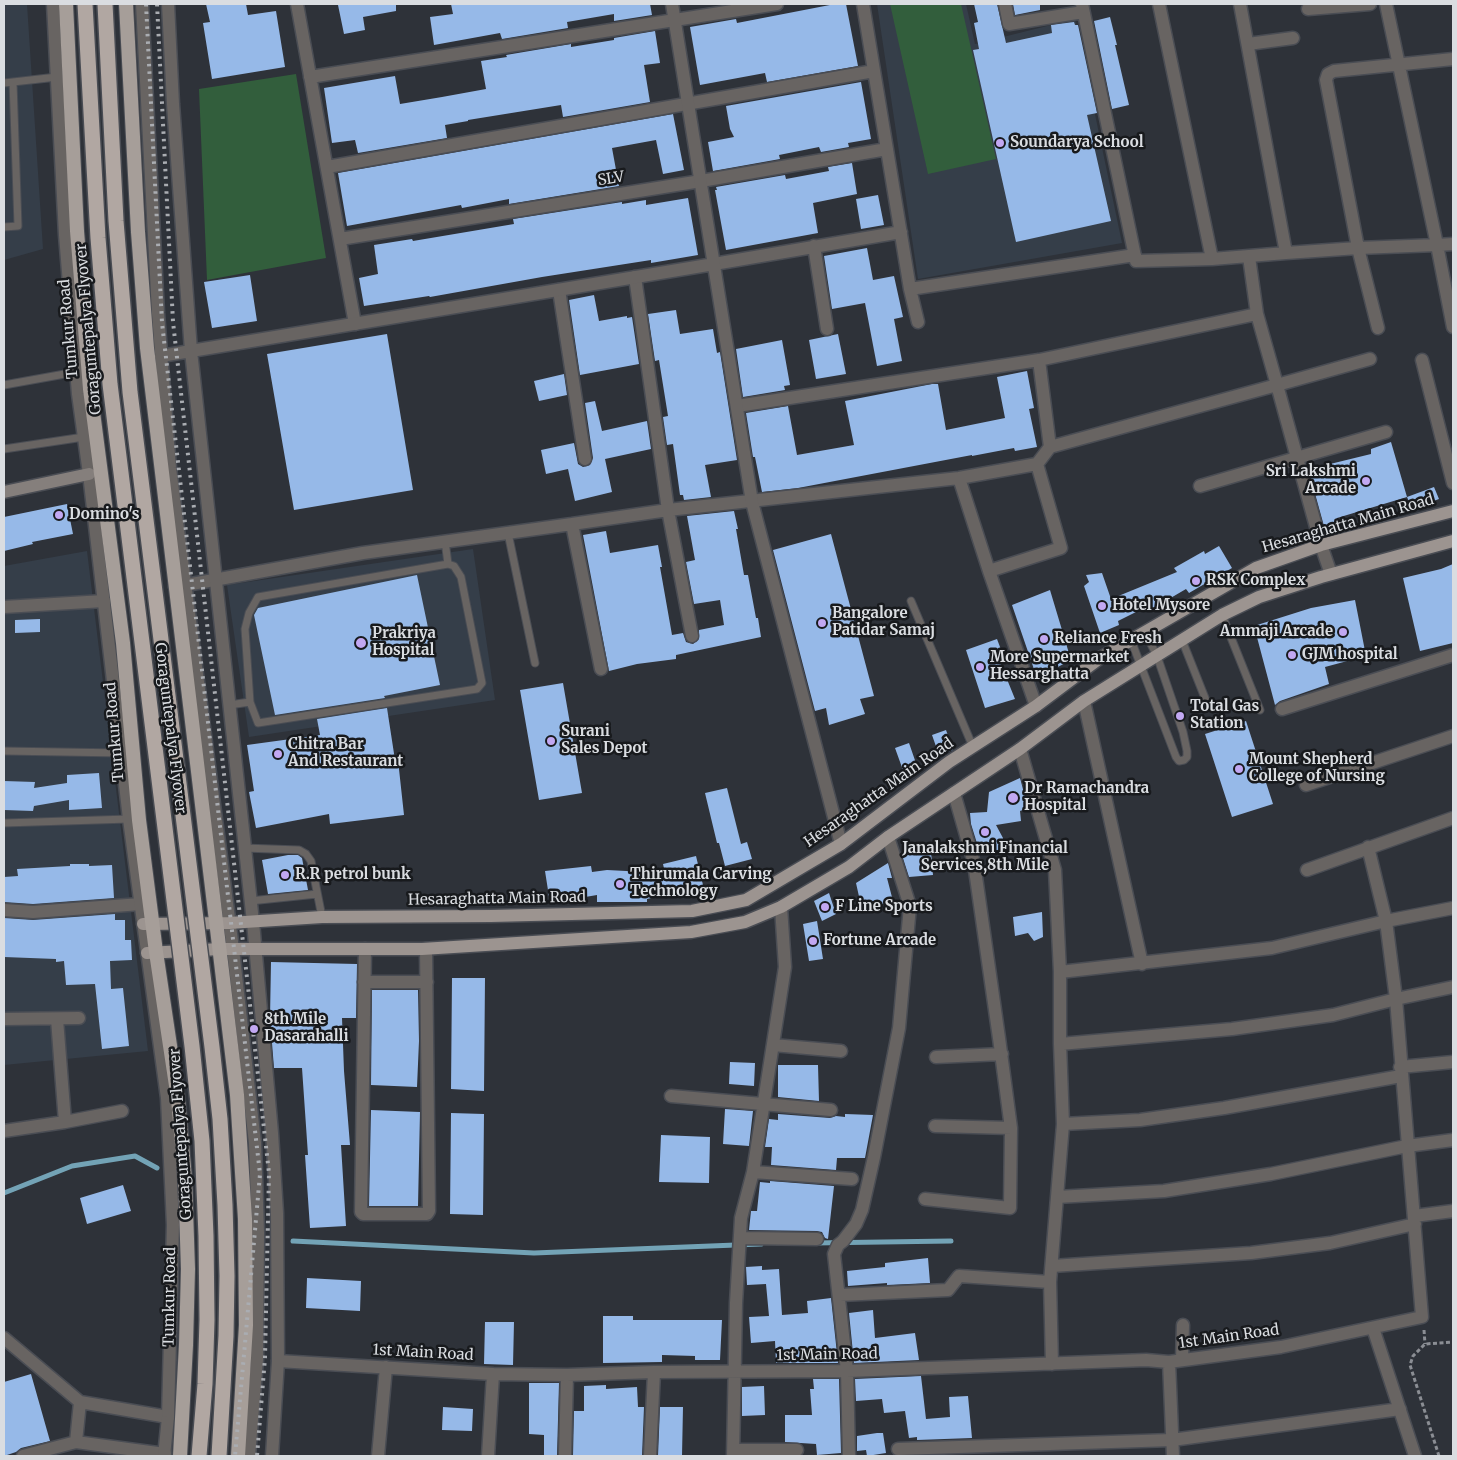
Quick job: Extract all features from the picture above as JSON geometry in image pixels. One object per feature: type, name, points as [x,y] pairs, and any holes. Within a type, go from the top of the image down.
[{"type":"highway","name":"Tumkur Road","points":[[66,4],[70,214],[90,389],[123,643],[148,924],[174,1065],[184,1179],[188,1269],[180,1456]]},
{"type":"highway","name":"Goraguntepalya Flyover","points":[[85,4],[98,238],[110,384],[190,1027],[202,1141],[207,1320],[205,1384],[199,1456]]},
{"type":"highway","name":"Goraguntepalya Flyover","points":[[105,4],[115,202],[130,392],[220,1119],[227,1276],[219,1456]]},
{"type":"highway","points":[[126,4],[138,232],[146,339],[180,586],[226,949],[245,1219],[246,1326],[238,1456]]},
{"type":"main road","points":[[4,492],[89,474]]},
{"type":"main road","name":"Hesaraghatta Main Road","points":[[148,924],[253,922],[322,917],[491,916],[692,911],[746,900],[841,844],[948,762],[1036,706],[1100,658],[1256,568],[1321,546],[1453,511]]},
{"type":"main road","points":[[152,953],[226,949],[426,949],[691,932],[745,922],[781,907],[849,867],[888,837],[1020,749],[1084,701],[1222,615],[1259,597],[1332,574],[1453,542]]},
{"type":"street","points":[[53,4],[57,77],[70,214],[76,372],[140,904],[148,924]]},
{"type":"street","points":[[142,4],[161,356],[180,586],[363,553],[445,541],[668,510],[959,478],[1037,464],[1050,447],[1370,359]]},
{"type":"street","points":[[168,4],[173,104],[191,351],[256,949],[271,1114],[277,1213],[278,1361],[272,1456]]},
{"type":"street","points":[[297,4],[355,324]]},
{"type":"street","points":[[672,4],[752,502],[841,844]]},
{"type":"street","points":[[310,77],[777,4]]},
{"type":"street","points":[[863,4],[910,289],[918,322]]},
{"type":"street","points":[[1005,4],[1009,24],[1082,8],[1136,261],[1212,259],[1358,248],[1453,244]]},
{"type":"street","points":[[1159,4],[1212,259]]},
{"type":"street","points":[[1240,4],[1286,253]]},
{"type":"street","points":[[1308,9],[1370,4]]},
{"type":"street","points":[[1386,4],[1453,327]]},
{"type":"street","points":[[1248,44],[1293,38]]},
{"type":"street","points":[[1378,328],[1358,248],[1326,80],[1328,74],[1334,71],[1453,60]]},
{"type":"street","points":[[326,166],[874,70]]},
{"type":"street","name":"SLV","points":[[340,239],[701,181],[887,148]]},
{"type":"street","points":[[161,356],[901,232]]},
{"type":"street","points":[[814,246],[827,329]]},
{"type":"street","points":[[910,289],[1135,256]]},
{"type":"street","points":[[1249,257],[1257,314],[1321,546],[1332,574]]},
{"type":"street","points":[[635,277],[668,510],[692,636]]},
{"type":"street","points":[[559,290],[585,459]]},
{"type":"street","points":[[737,406],[1039,360],[1257,314]]},
{"type":"street","points":[[1039,360],[1050,447]]},
{"type":"street","points":[[1422,360],[1453,482]]},
{"type":"street","points":[[1200,486],[1386,432]]},
{"type":"street","points":[[989,570],[1061,548],[1037,464]]},
{"type":"street","points":[[959,478],[1036,706]]},
{"type":"street","points":[[572,524],[601,668]]},
{"type":"street","points":[[4,607],[104,601]]},
{"type":"street","points":[[1282,709],[1453,655]]},
{"type":"street","points":[[1084,701],[1142,964]]},
{"type":"street","points":[[1306,785],[1453,736]]},
{"type":"street","points":[[1020,749],[1055,870],[1060,972],[1063,1124],[1050,1282],[1052,1364]]},
{"type":"street","points":[[925,1200],[1010,1208],[1011,1128],[1002,1054],[974,863],[954,793]]},
{"type":"street","points":[[1307,870],[1453,818]]},
{"type":"street","points":[[849,1456],[847,1372],[834,1254],[838,1245],[856,1224],[862,1210],[899,1028],[910,906],[888,837]]},
{"type":"street","points":[[1368,847],[1386,921],[1396,999],[1414,1220]]},
{"type":"street","points":[[4,910],[32,912],[140,904]]},
{"type":"street","points":[[781,907],[785,967],[753,1172],[742,1218],[740,1238],[734,1373],[734,1453],[797,1450]]},
{"type":"street","points":[[1060,972],[1272,948],[1386,921],[1453,908]]},
{"type":"street","points":[[226,949],[255,1143],[258,1233],[257,1360],[249,1456]]},
{"type":"street","points":[[365,949],[361,1212],[363,1214],[427,1214],[429,1212],[426,949]]},
{"type":"street","points":[[23,1456],[76,1442],[164,1455],[168,1417],[174,1226],[166,1098],[152,953]]},
{"type":"street","points":[[364,982],[427,982]]},
{"type":"street","points":[[1060,1044],[1232,1029],[1314,1018],[1453,987]]},
{"type":"street","points":[[57,1018],[66,1122]]},
{"type":"street","points":[[4,1019],[79,1018]]},
{"type":"street","points":[[773,1045],[841,1052]]},
{"type":"street","points":[[936,1057],[1002,1054]]},
{"type":"street","points":[[1063,1124],[1140,1120],[1224,1108],[1453,1062]]},
{"type":"street","points":[[671,1096],[831,1110]]},
{"type":"street","points":[[4,1131],[122,1111]]},
{"type":"street","points":[[935,1126],[1011,1128]]},
{"type":"street","points":[[1057,1197],[1164,1191],[1271,1174],[1408,1146],[1453,1140]]},
{"type":"street","points":[[753,1172],[852,1179]]},
{"type":"street","points":[[1052,1266],[1250,1253],[1330,1243],[1414,1220],[1453,1212]]},
{"type":"street","name":"1st Main Road","points":[[278,1361],[493,1374],[567,1375],[654,1372],[847,1372],[1146,1360],[1176,1361],[1281,1347],[1422,1317],[1414,1220]]},
{"type":"street","points":[[740,1238],[817,1239]]},
{"type":"street","points":[[840,1295],[948,1290],[959,1276],[1050,1282]]},
{"type":"street","points":[[1173,1456],[1172,1440],[1176,1361],[1183,1325]]},
{"type":"street","points":[[1372,1328],[1415,1456]]},
{"type":"street","points":[[4,1338],[80,1402],[168,1417]]},
{"type":"street","points":[[378,1456],[386,1367]]},
{"type":"street","points":[[650,1456],[654,1372]]},
{"type":"street","points":[[488,1456],[493,1374]]},
{"type":"street","points":[[565,1456],[567,1375]]},
{"type":"street","points":[[76,1442],[80,1402]]},
{"type":"street","points":[[898,1449],[1172,1440],[1400,1409]]},
{"type":"lane","points":[[4,83],[57,77]]},
{"type":"lane","points":[[4,227],[18,226],[13,82]]},
{"type":"lane","points":[[4,385],[76,372]]},
{"type":"lane","points":[[4,449],[84,437]]},
{"type":"lane","points":[[508,533],[535,663]]},
{"type":"lane","points":[[445,541],[448,564]]},
{"type":"lane","points":[[448,564],[454,566],[461,578],[482,683],[477,689],[258,723],[250,702],[245,629],[249,613],[258,597],[448,564]]},
{"type":"lane","points":[[911,601],[973,747]]},
{"type":"lane","points":[[1222,615],[1260,710]]},
{"type":"lane","points":[[1131,640],[1176,757],[1179,761],[1184,760],[1187,756],[1187,751],[1183,732],[1157,656],[1146,632]]},
{"type":"lane","points":[[1182,640],[1207,703]]},
{"type":"lane","points":[[229,705],[250,702]]},
{"type":"lane","points":[[4,750],[121,753]]},
{"type":"lane","points":[[4,823],[129,819]]},
{"type":"lane","points":[[244,848],[299,850],[306,854],[311,861],[322,917]]},
{"type":"lane","points":[[250,901],[317,894]]},
{"type":"path","points":[[1439,1456],[1410,1365],[1412,1356],[1426,1344],[1453,1342]]},
{"type":"shaded area","points":[[4,4],[27,4],[43,249],[4,260]]},
{"type":"shaded area","name":"Soundarya School","points":[[877,4],[966,4],[975,44],[1075,19],[1122,243],[918,279]]},
{"type":"shaded area","name":"Prakriya Hospital","points":[[473,549],[495,700],[249,737],[227,585]]},
{"type":"shaded area","points":[[87,551],[148,1051],[4,1065],[4,566]]},
{"type":"green space","points":[[890,4],[961,4],[996,159],[928,174]]},
{"type":"green space","points":[[296,74],[326,258],[207,280],[199,89]]},
{"type":"building","points":[[206,4],[246,4],[248,15],[276,11],[285,67],[212,79],[203,23],[210,22]]},
{"type":"building","points":[[396,4],[396,11],[363,17],[365,30],[344,34],[338,5]]},
{"type":"building","points":[[451,4],[650,4],[652,15],[614,21],[614,14],[567,22],[568,28],[502,39],[500,33],[434,45],[430,17],[453,14]]},
{"type":"building","points":[[835,4],[846,4],[858,66],[767,82],[765,73],[700,85],[690,27],[736,19],[737,23]]},
{"type":"building","points":[[974,4],[997,4],[1006,43],[1052,33],[1051,25],[1074,22],[1075,25],[1078,25],[1097,113],[1087,115],[1111,221],[1016,242],[973,50],[979,49],[974,23],[978,22]]},
{"type":"building","points":[[1013,4],[1040,4],[1040,10],[1015,15]]},
{"type":"building","points":[[1110,17],[1129,105],[1112,109],[1094,21]]},
{"type":"building","points":[[655,31],[660,63],[644,65],[650,102],[563,117],[561,105],[468,120],[445,125],[447,138],[358,153],[355,140],[332,143],[324,88],[395,76],[400,104],[442,97],[486,89],[481,61],[571,44],[571,47],[614,40],[614,38]]},
{"type":"building","points":[[861,82],[871,139],[848,143],[849,147],[821,152],[819,147],[779,155],[780,159],[713,171],[708,142],[734,137],[730,129],[726,106]]},
{"type":"building","points":[[673,114],[684,170],[663,174],[656,140],[612,148],[619,186],[509,204],[509,199],[462,208],[461,205],[347,226],[338,173]]},
{"type":"building","points":[[852,163],[857,194],[813,203],[818,233],[726,250],[716,187],[785,175],[786,179],[829,171],[828,167]]},
{"type":"building","points":[[878,195],[884,225],[861,229],[856,199]]},
{"type":"building","points":[[688,198],[698,255],[651,263],[651,260],[430,297],[364,306],[359,278],[378,274],[374,245],[412,239],[413,241],[514,224],[513,219],[622,202],[622,204],[646,200],[646,205]]},
{"type":"building","points":[[867,248],[873,280],[894,276],[903,317],[894,319],[902,361],[877,366],[865,303],[832,309],[824,256]]},
{"type":"building","points":[[250,275],[257,321],[212,328],[204,282]]},
{"type":"building","points":[[594,295],[599,321],[627,316],[627,318],[632,317],[639,364],[580,375],[569,300]]},
{"type":"building","points":[[676,310],[680,334],[713,329],[717,353],[720,352],[737,460],[705,465],[711,497],[684,500],[683,495],[680,495],[673,444],[667,445],[663,417],[668,416],[659,360],[655,361],[648,314]]},
{"type":"building","points":[[387,334],[413,490],[294,510],[267,354]]},
{"type":"building","points":[[838,334],[846,374],[816,379],[809,340]]},
{"type":"building","points":[[782,340],[790,385],[784,386],[785,390],[743,397],[736,349]]},
{"type":"building","points":[[1027,371],[1034,408],[1029,409],[1037,447],[1015,451],[1014,448],[798,488],[762,492],[755,457],[753,457],[746,413],[788,406],[797,455],[854,445],[845,401],[932,384],[938,384],[946,430],[1005,418],[997,377]]},
{"type":"building","points":[[564,374],[567,395],[539,401],[534,381]]},
{"type":"building","points":[[595,401],[602,431],[647,421],[651,449],[605,459],[612,492],[575,501],[568,469],[546,474],[541,450],[574,443],[578,464],[583,467],[590,465],[593,458],[585,403]]},
{"type":"building","name":"Sri Lakshmi Arcade","points":[[1391,442],[1407,497],[1337,518],[1338,522],[1324,526],[1309,472],[1327,468],[1326,465],[1371,454],[1371,449]]},
{"type":"building","points":[[1434,487],[1439,499],[1412,509],[1407,497]]},
{"type":"building","points":[[67,504],[73,534],[32,542],[33,544],[4,551],[4,517]]},
{"type":"building","points":[[734,511],[744,575],[748,575],[761,637],[676,655],[676,659],[637,664],[609,671],[583,535],[606,531],[610,553],[658,545],[672,635],[683,633],[686,642],[693,644],[699,639],[699,630],[724,625],[720,600],[694,604],[686,562],[695,560],[687,516]]},
{"type":"building","name":"Bangalore Patidar Samaj","points":[[831,534],[874,696],[860,699],[865,714],[829,725],[826,708],[815,711],[773,550]]},
{"type":"building","points":[[1219,546],[1232,568],[1189,593],[1186,589],[1150,610],[1148,606],[1118,621],[1119,625],[1100,633],[1084,586],[1089,582],[1086,575],[1102,573],[1111,599],[1177,572],[1174,568],[1204,551],[1205,554]]},
{"type":"building","points":[[1453,564],[1453,643],[1420,651],[1403,578],[1441,569]]},
{"type":"building","points":[[417,575],[440,685],[384,696],[385,698],[275,715],[254,615],[258,608]]},
{"type":"building","name":"Reliance Fresh","points":[[1050,590],[1071,660],[1037,678],[1012,605]]},
{"type":"building","name":"GJM hospital","points":[[1355,600],[1366,656],[1325,667],[1329,684],[1280,701],[1275,705],[1254,626],[1311,608]]},
{"type":"building","points":[[40,619],[40,632],[15,633],[15,620]]},
{"type":"building","name":"More Supermarket Hessarghatta","points":[[997,639],[1003,655],[998,657],[1015,699],[985,708],[966,650]]},
{"type":"building","name":"Surani Sales Depot","points":[[563,683],[582,793],[539,800],[520,690]]},
{"type":"building","points":[[387,708],[395,760],[398,760],[404,815],[330,824],[329,814],[256,828],[249,792],[254,791],[247,745],[320,735],[317,719]]},
{"type":"building","name":"Mount Shepherd College of Nursing","points":[[1246,721],[1273,804],[1232,817],[1205,734]]},
{"type":"building","points":[[946,730],[953,750],[939,755],[932,735]]},
{"type":"building","points":[[909,743],[918,769],[904,773],[895,748]]},
{"type":"building","points":[[99,773],[102,808],[69,810],[69,800],[34,806],[33,811],[4,810],[4,781],[35,782],[34,788],[67,783],[67,775]]},
{"type":"building","points":[[1020,778],[1028,808],[1020,811],[1021,821],[996,825],[1003,838],[1003,849],[980,853],[971,824],[970,813],[987,812],[989,792]]},
{"type":"building","points":[[727,788],[741,844],[747,842],[752,859],[725,866],[719,843],[717,843],[705,793]]},
{"type":"building","points":[[931,852],[933,875],[909,877],[902,855]]},
{"type":"building","name":"R.R petrol bunk","points":[[298,855],[302,858],[308,890],[268,894],[262,860]]},
{"type":"building","points":[[696,856],[703,885],[647,899],[647,902],[597,902],[597,895],[550,903],[545,871],[591,866],[592,872],[607,870],[665,873],[663,864]]},
{"type":"building","points":[[888,863],[892,878],[887,878],[893,901],[862,910],[856,883]]},
{"type":"building","points":[[70,864],[89,864],[89,866],[112,865],[114,898],[33,904],[4,902],[4,877],[18,876],[17,869],[70,866]]},
{"type":"building","name":"F Line Sports","points":[[829,893],[836,914],[822,921],[814,901]]},
{"type":"building","points":[[1042,912],[1043,937],[1034,941],[1028,933],[1015,936],[1013,917]]},
{"type":"building","points":[[115,914],[115,920],[125,920],[125,940],[131,940],[132,960],[110,961],[111,989],[123,988],[129,1046],[102,1049],[95,984],[66,985],[64,961],[56,962],[56,959],[4,957],[4,918],[33,920]]},
{"type":"building","name":"Fortune Arcade","points":[[817,921],[823,959],[809,961],[803,924]]},
{"type":"building","points":[[271,962],[357,964],[356,1018],[342,1018],[350,1145],[341,1145],[346,1226],[310,1228],[305,1155],[308,1155],[302,1068],[274,1068],[270,1018]]},
{"type":"building","points":[[452,978],[485,978],[484,1091],[451,1089]]},
{"type":"building","points":[[372,990],[418,990],[419,1041],[417,1087],[371,1085]]},
{"type":"building","points":[[730,1062],[755,1063],[754,1086],[729,1084]]},
{"type":"building","points":[[778,1065],[818,1065],[819,1101],[778,1097]]},
{"type":"building","points":[[725,1109],[753,1111],[749,1146],[723,1144]]},
{"type":"building","points":[[371,1110],[420,1112],[418,1206],[369,1206]]},
{"type":"building","points":[[451,1113],[484,1114],[483,1215],[450,1214]]},
{"type":"building","points":[[778,1114],[830,1118],[836,1116],[845,1117],[845,1114],[873,1115],[865,1158],[837,1158],[836,1170],[771,1165],[772,1147],[765,1147],[769,1119],[778,1120]]},
{"type":"building","points":[[661,1135],[710,1137],[709,1183],[659,1182]]},
{"type":"building","points":[[770,1181],[834,1186],[828,1239],[825,1238],[822,1232],[817,1231],[749,1230],[751,1211],[757,1211],[760,1182],[770,1183]]},
{"type":"building","points":[[123,1185],[131,1211],[87,1224],[80,1198]]},
{"type":"building","points":[[928,1258],[930,1283],[887,1285],[887,1283],[848,1286],[847,1271],[885,1267],[885,1263]]},
{"type":"building","points":[[762,1266],[762,1270],[779,1269],[782,1315],[808,1313],[807,1301],[831,1298],[838,1363],[776,1363],[775,1341],[751,1343],[749,1317],[769,1316],[766,1284],[747,1285],[746,1267]]},
{"type":"building","points":[[307,1278],[361,1281],[360,1311],[306,1308]]},
{"type":"building","points":[[873,1310],[875,1338],[915,1333],[919,1360],[854,1363],[849,1313]]},
{"type":"building","points":[[603,1316],[633,1316],[633,1320],[722,1320],[720,1360],[695,1360],[695,1356],[662,1355],[662,1362],[603,1363]]},
{"type":"building","points":[[485,1322],[514,1322],[513,1365],[484,1364]]},
{"type":"building","points":[[31,1374],[50,1441],[21,1448],[4,1456],[4,1382]]},
{"type":"building","points":[[921,1376],[926,1419],[950,1417],[949,1397],[968,1396],[972,1438],[917,1440],[917,1437],[909,1438],[905,1411],[884,1413],[882,1399],[856,1401],[855,1379]]},
{"type":"building","points":[[813,1379],[839,1379],[841,1453],[817,1455],[816,1444],[785,1442],[785,1415],[812,1415],[810,1389],[814,1389]]},
{"type":"building","points":[[529,1383],[559,1383],[557,1456],[544,1456],[544,1435],[529,1434]]},
{"type":"building","points":[[606,1385],[606,1389],[637,1387],[638,1407],[644,1407],[642,1456],[573,1456],[574,1411],[584,1411],[584,1386]]},
{"type":"building","points":[[764,1386],[765,1415],[742,1416],[742,1387]]},
{"type":"building","points":[[443,1407],[473,1409],[472,1431],[442,1430]]},
{"type":"building","points":[[660,1407],[683,1407],[682,1456],[658,1456]]},
{"type":"building","points":[[883,1433],[886,1453],[867,1456],[866,1450],[857,1451],[857,1436]]},
{"type":"waterway","points":[[4,1193],[72,1166],[135,1156],[157,1168]]},
{"type":"waterway","points":[[293,1241],[534,1253],[761,1244]]},
{"type":"waterway","points":[[814,1243],[951,1241]]},
{"type":"railway","points":[[146,4],[162,323],[260,1174],[235,1456]]},
{"type":"railway","points":[[157,4],[173,322],[269,1173],[265,1358],[257,1456]]},
{"type":"place","name":"Soundarya School","points":[[1000,143]]},
{"type":"place","name":"Sri Lakshmi Arcade","points":[[1366,481]]},
{"type":"place","name":"Domino's","points":[[59,515]]},
{"type":"place","name":"RSK Complex","points":[[1196,581]]},
{"type":"place","name":"Hotel Mysore","points":[[1102,606]]},
{"type":"place","name":"Bangalore Patidar Samaj","points":[[822,623]]},
{"type":"place","name":"Ammaji Arcade","points":[[1343,632]]},
{"type":"place","name":"Reliance Fresh","points":[[1044,639]]},
{"type":"place","name":"Prakriya Hospital","points":[[361,643]]},
{"type":"place","name":"GJM hospital","points":[[1292,655]]},
{"type":"place","name":"More Supermarket Hessarghatta","points":[[980,667]]},
{"type":"place","name":"Total Gas Station","points":[[1180,716]]},
{"type":"place","name":"Surani Sales Depot","points":[[551,741]]},
{"type":"place","name":"Chitra Bar And Restaurant","points":[[278,754]]},
{"type":"place","name":"Mount Shepherd College of Nursing","points":[[1239,769]]},
{"type":"place","name":"Dr Ramachandra Hospital","points":[[1013,798]]},
{"type":"place","name":"Janalakshmi Financial Services,8th Mile","points":[[985,832]]},
{"type":"place","name":"R.R petrol bunk","points":[[285,875]]},
{"type":"place","name":"Thirumala Carving Technology","points":[[620,884]]},
{"type":"place","name":"F Line Sports","points":[[825,907]]},
{"type":"place","name":"Fortune Arcade","points":[[813,941]]},
{"type":"place","name":"8th Mile Dasarahalli","points":[[254,1029]]}]
